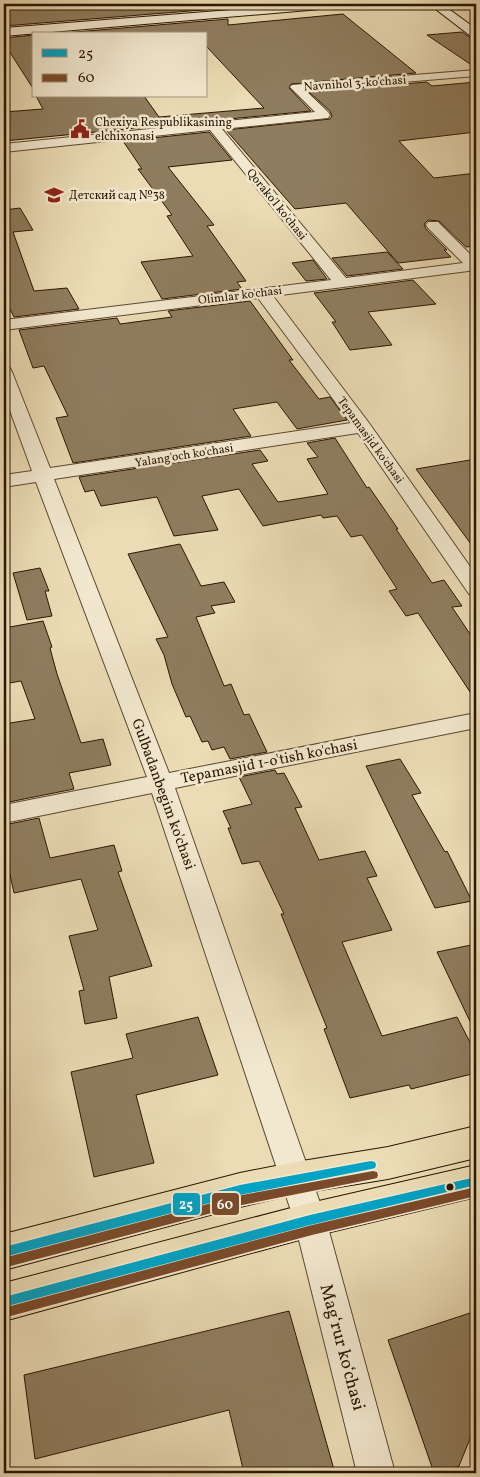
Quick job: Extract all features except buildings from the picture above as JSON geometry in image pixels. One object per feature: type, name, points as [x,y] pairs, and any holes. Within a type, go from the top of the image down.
[{"type":"main road","points":[[4,27],[288,4]]},
{"type":"main road","points":[[4,32],[344,4]]},
{"type":"main road","points":[[435,4],[476,34]]},
{"type":"main road","points":[[451,4],[476,21]]},
{"type":"main road","points":[[4,1252],[231,1193],[296,1178],[388,1163],[476,1142]]},
{"type":"main road","points":[[4,1302],[310,1220],[476,1181]]},
{"type":"street","name":"Navnihol 3-ko'chasi","points":[[4,148],[324,115],[296,87],[476,73]]},
{"type":"street","name":"Qorako'l ko'chasi","points":[[214,127],[341,282]]},
{"type":"street","points":[[433,225],[475,266]]},
{"type":"street","name":"Olimlar ko'chasi","points":[[4,324],[475,266]]},
{"type":"street","name":"Tepamasjid ko'chasi","points":[[262,292],[363,427],[476,590]]},
{"type":"street","name":"Gulbadanbegim ko'chasi","points":[[4,372],[161,783],[310,1220]]},
{"type":"street","name":"Yalang'och ko'chasi","points":[[4,481],[363,427]]},
{"type":"street","name":"Tepamasjid 1-o'tish ko'chasi","points":[[4,814],[476,720]]},
{"type":"street","name":"Magʻrur koʻchasi","points":[[310,1220],[376,1473]]},
{"type":"transit line","name":"25","points":[[4,1252],[240,1190],[371,1165]]},
{"type":"transit line","name":"60","points":[[7,1262],[242,1200],[373,1175]]},
{"type":"transit line","name":"25","points":[[4,1302],[310,1220],[476,1181]]},
{"type":"transit line","name":"60","points":[[7,1312],[312,1230],[476,1191]]},
{"type":"place","name":"Chexiya Respublikasining elchixonasi","points":[[80,129]]},
{"type":"place","name":"Детский сад №38","points":[[54,195]]}]
